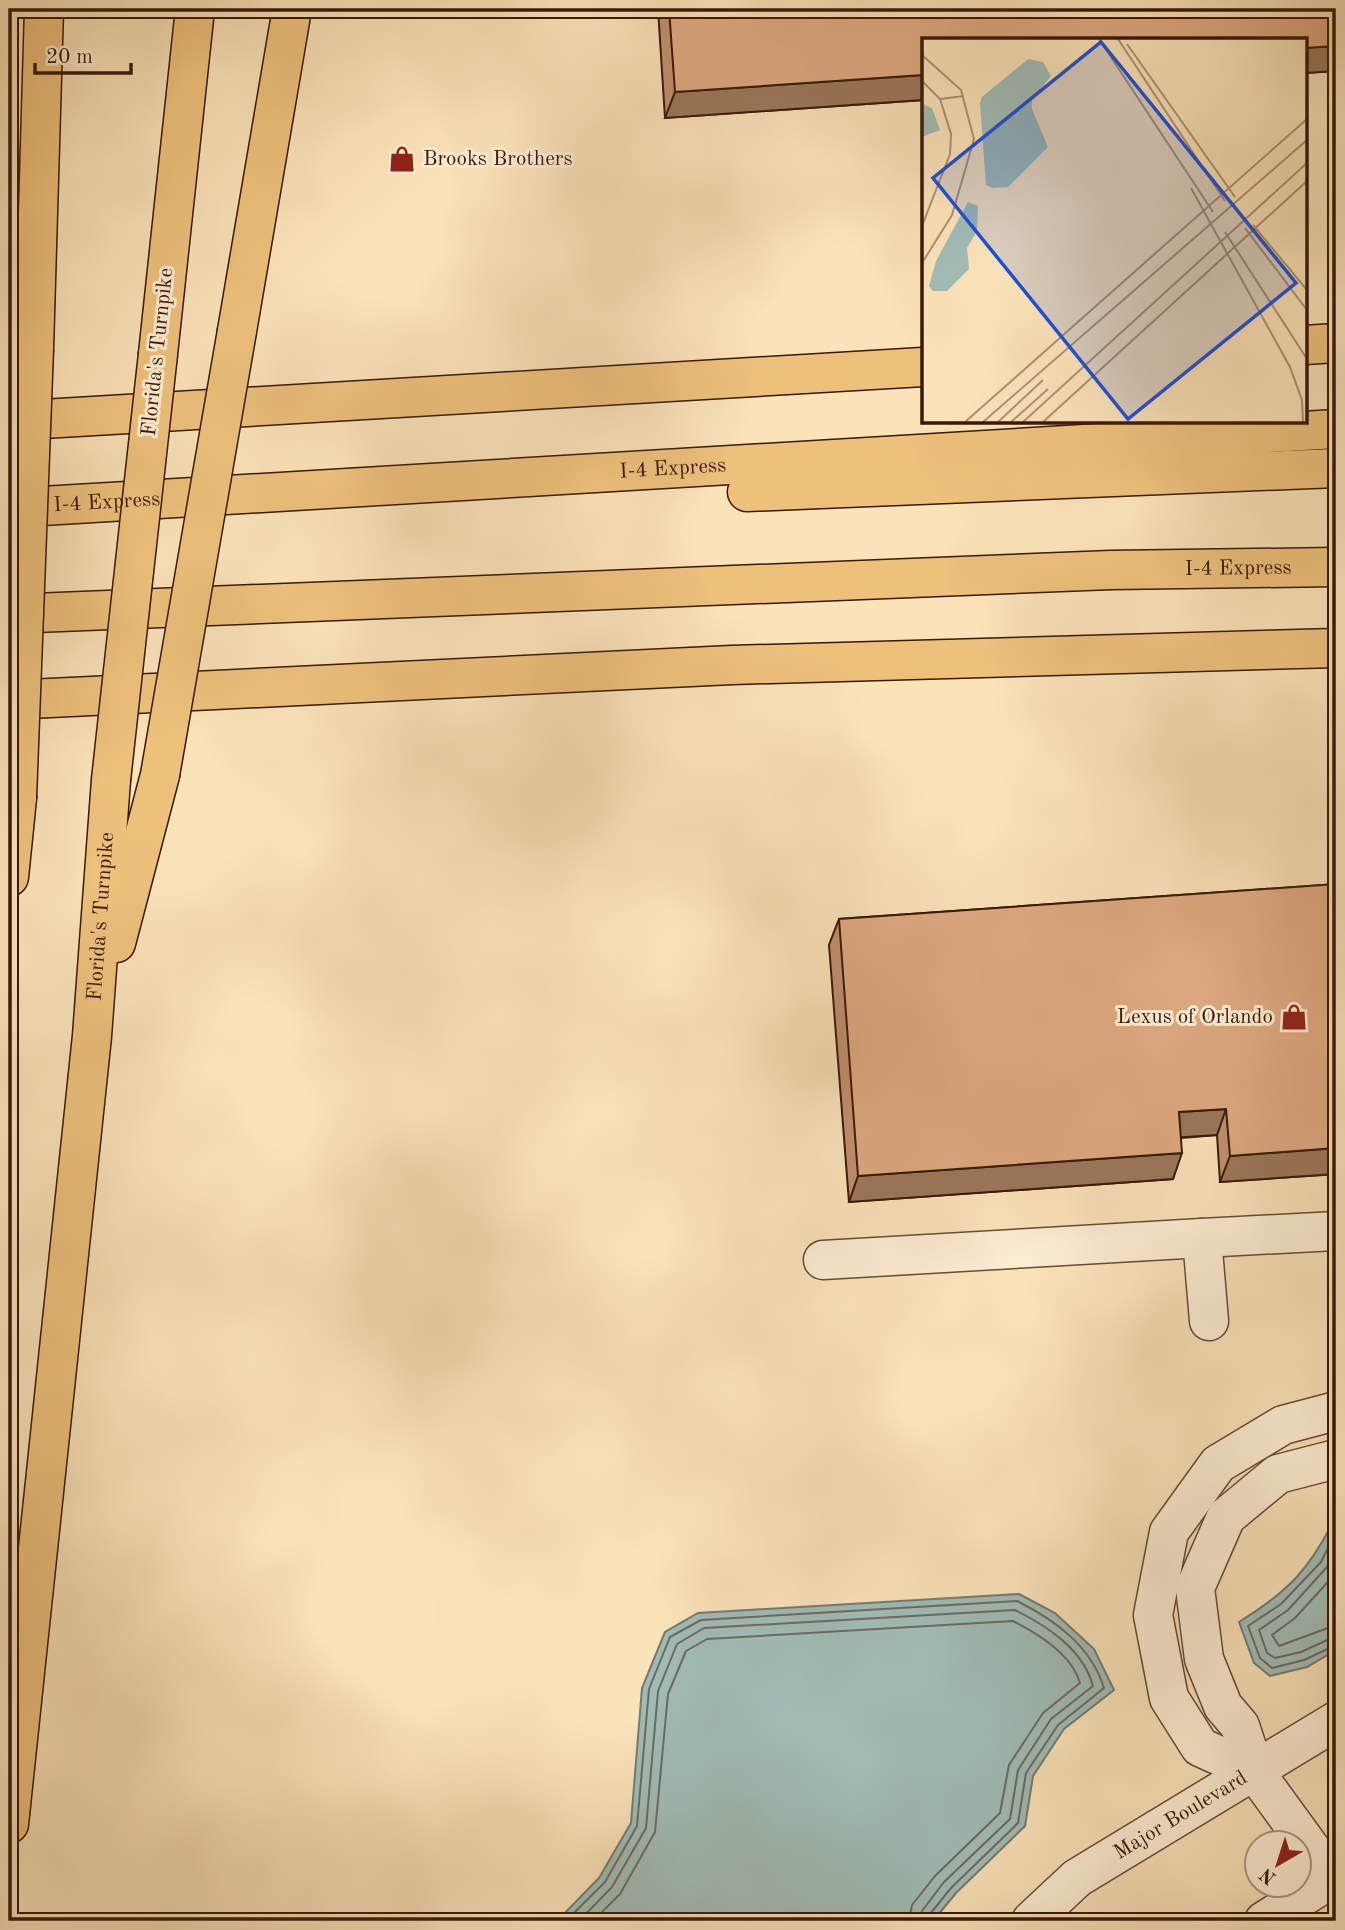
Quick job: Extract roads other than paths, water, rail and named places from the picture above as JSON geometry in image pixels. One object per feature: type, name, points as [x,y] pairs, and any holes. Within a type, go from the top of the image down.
[{"type":"highway","points":[[9,877],[17,798],[44,9]]},
{"type":"highway","name":"Florida's Turnpike","points":[[9,1824],[92,1036],[111,780],[195,9]]},
{"type":"highway","points":[[92,1036],[160,775],[292,9]]},
{"type":"highway","points":[[1306,345],[1336,343]]},
{"type":"highway","points":[[9,421],[922,368]]},
{"type":"highway","name":"I-4 Express","points":[[9,508],[1336,429]]},
{"type":"highway","points":[[675,470],[748,492],[1336,468]]},
{"type":"highway","points":[[1111,570],[1336,549]]},
{"type":"highway","name":"I-4 Express","points":[[9,614],[1111,570],[1336,567]]},
{"type":"highway","points":[[9,700],[732,665],[1336,648]]},
{"type":"street","points":[[823,1260],[1336,1231]]},
{"type":"street","points":[[1202,1238],[1209,1321]]},
{"type":"street","points":[[1255,1772],[1200,1747],[1169,1698],[1153,1615],[1169,1532],[1218,1464],[1283,1425],[1336,1411]]},
{"type":"street","points":[[1264,1921],[1334,1877],[1255,1772],[1240,1726],[1223,1706],[1204,1659],[1195,1588],[1226,1517],[1278,1474],[1336,1459]]},
{"type":"street","points":[[1169,1698],[1212,1678]]},
{"type":"street","name":"Major Boulevard","points":[[1031,1921],[1077,1878],[1336,1721]]},
{"type":"water","points":[[1336,1516],[1336,1650],[1307,1667],[1270,1676],[1254,1663],[1239,1622],[1272,1600],[1307,1565]]},
{"type":"water","points":[[1019,1594],[1055,1613],[1094,1649],[1114,1690],[1064,1729],[1033,1776],[1025,1826],[956,1893],[933,1921],[557,1921],[599,1878],[631,1823],[642,1688],[665,1632],[698,1613]]},
{"type":"place","name":"Brooks Brothers","points":[[402,159]]},
{"type":"place","name":"Lexus of Orlando","points":[[1294,1017]]}]
